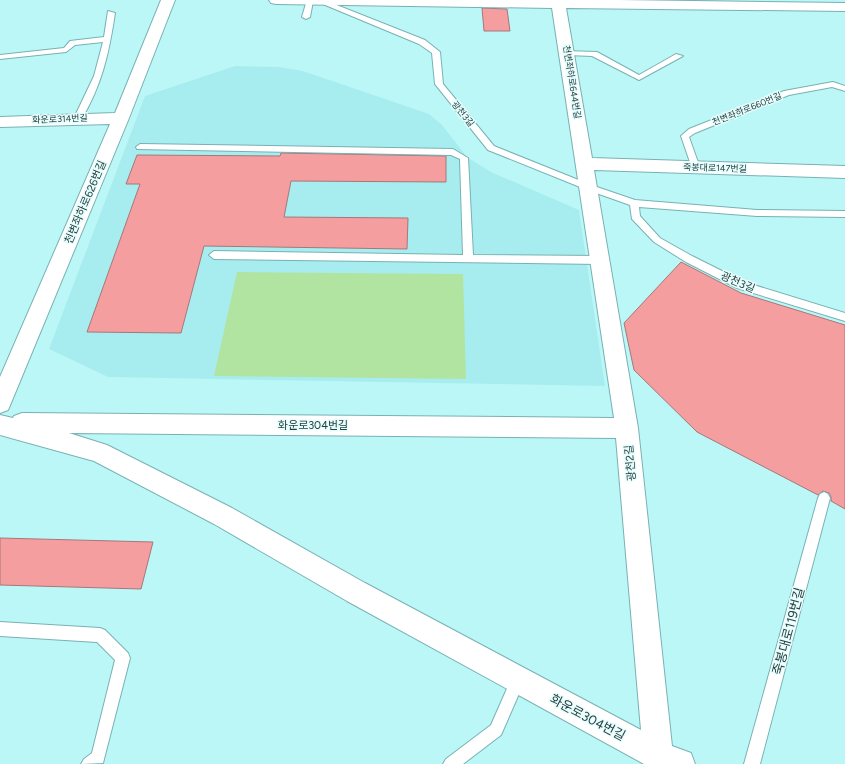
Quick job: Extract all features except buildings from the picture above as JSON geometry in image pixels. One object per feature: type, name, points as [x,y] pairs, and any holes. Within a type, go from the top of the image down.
[{"type":"street","name":"천변좌하로626번길","points":[[0,403],[121,118],[168,0]]},
{"type":"street","points":[[276,0],[709,2],[845,7]]},
{"type":"street","name":"천변좌하로644번길","points":[[558,1],[585,164]]},
{"type":"street","name":"화운로314번길","points":[[0,122],[78,118],[121,118]]},
{"type":"street","name":"광천2길","points":[[585,164],[627,428],[666,761]]},
{"type":"street","name":"죽봉대로147번길","points":[[585,164],[845,172]]},
{"type":"street","name":"화운로304번길","points":[[0,424],[627,428]]},
{"type":"street","name":"화운로304번길","points":[[0,424],[99,452],[223,516],[666,761]]},
{"type":"lane","points":[[306,17],[315,1]]},
{"type":"lane","name":"광천3길","points":[[315,1],[422,42],[436,52],[439,84],[491,148],[588,187],[634,203],[757,213],[845,214]]},
{"type":"lane","points":[[78,118],[98,76],[106,50],[111,13]]},
{"type":"lane","points":[[0,57],[66,50],[73,43],[108,39]]},
{"type":"lane","points":[[567,53],[594,54],[639,78],[679,56]]},
{"type":"lane","name":"천변좌하로660번길","points":[[696,168],[684,136],[692,131],[787,93],[833,84],[845,89]]},
{"type":"lane","points":[[140,147],[453,152],[464,158],[468,258]]},
{"type":"lane","name":"광천3길","points":[[634,203],[636,217],[657,240],[689,259],[741,285],[845,317]]},
{"type":"lane","points":[[214,254],[600,260]]},
{"type":"lane","name":"죽봉대로119번길","points":[[752,764],[824,498]]},
{"type":"lane","points":[[0,629],[100,635],[123,658],[98,758],[89,764]]},
{"type":"lane","points":[[451,764],[496,730],[518,680]]},
{"type":"shaded area","points":[[235,66],[279,67],[303,71],[429,114],[442,125],[467,157],[491,172],[579,210],[605,386],[108,377],[49,349],[145,96]]},
{"type":"green space","points":[[237,272],[463,274],[466,379],[214,376]]}]
